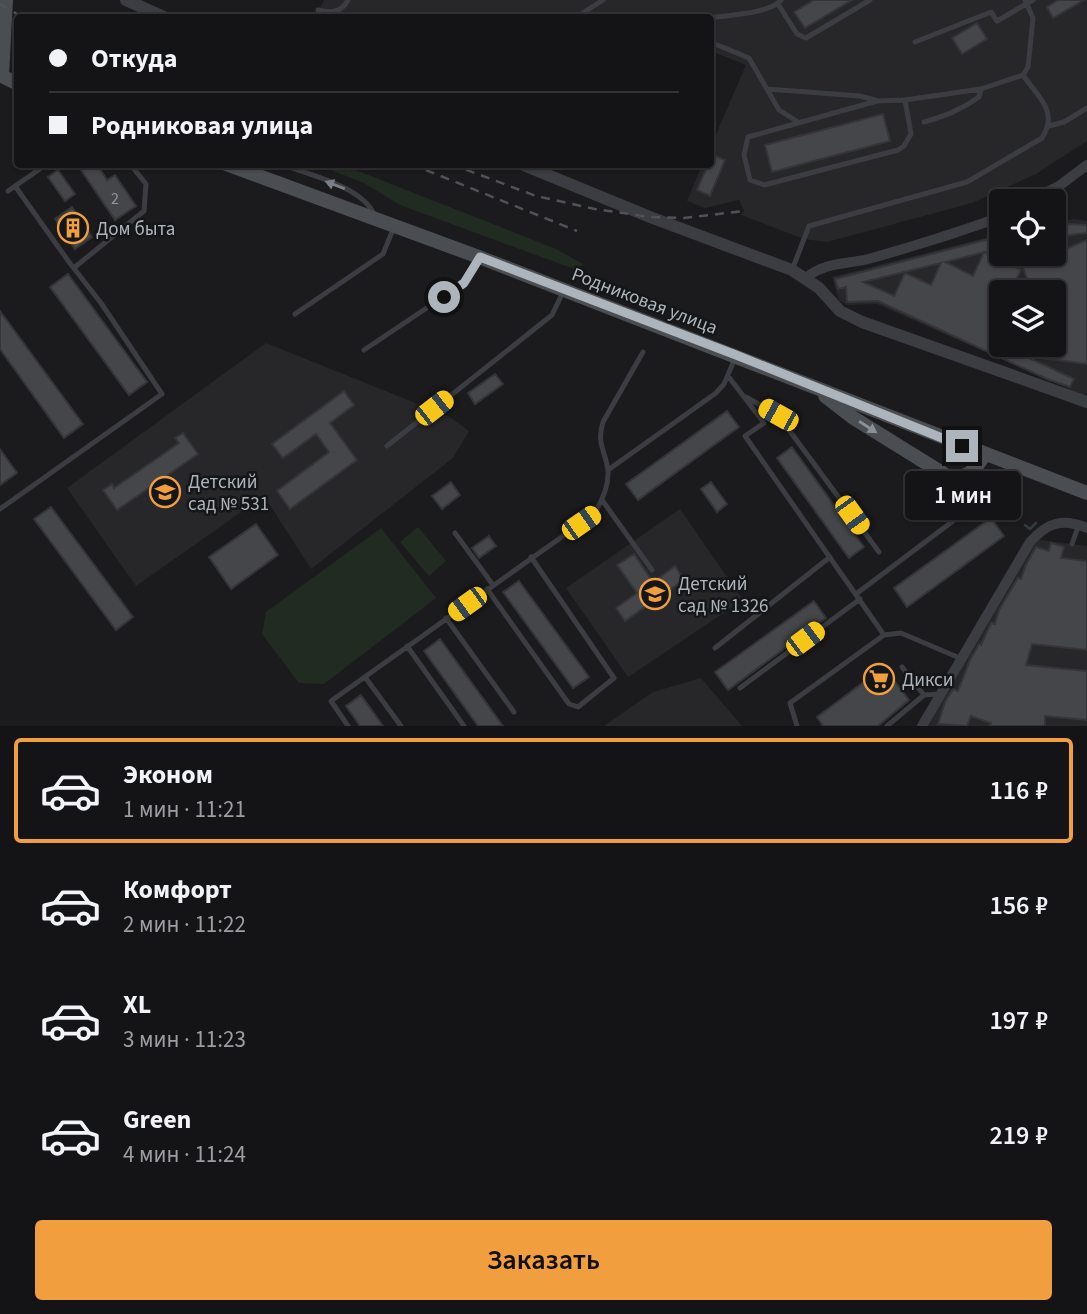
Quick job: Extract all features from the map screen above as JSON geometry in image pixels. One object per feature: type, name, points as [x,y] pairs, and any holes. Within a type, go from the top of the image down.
[{"type":"main road","points":[[1,77],[6,0]]},
{"type":"main road","name":"Родниковая улица","points":[[248,168],[394,227],[736,355],[984,455],[1087,493]]},
{"type":"main road","points":[[813,386],[852,417],[947,476],[965,476],[976,468],[984,455]]},
{"type":"street","points":[[126,0],[157,14]]},
{"type":"street","points":[[1053,189],[1087,165]]},
{"type":"street","points":[[531,168],[650,217],[792,270],[806,278],[840,311],[862,322],[1087,402]]},
{"type":"street","points":[[806,278],[816,269],[831,264],[868,260],[989,221]]},
{"type":"street","points":[[923,726],[962,659],[979,639],[1018,570],[1030,542],[1048,526],[1063,521],[1083,526]]},
{"type":"lane","points":[[318,10],[329,13],[339,10],[348,0]]},
{"type":"lane","points":[[581,14],[603,0]]},
{"type":"lane","points":[[714,17],[761,10],[780,2],[797,34],[806,38],[870,0]]},
{"type":"lane","points":[[905,100],[911,134],[904,146],[898,150],[764,185],[750,180],[744,155],[748,137],[877,101],[905,100],[981,89],[1023,75],[1028,67],[1033,18],[1028,1],[997,21],[991,12],[915,42]]},
{"type":"lane","points":[[714,44],[749,58],[779,110],[798,122]]},
{"type":"lane","points":[[792,270],[809,226],[967,182],[1042,138],[1049,126],[1050,117],[1047,108],[1023,75]]},
{"type":"lane","points":[[767,89],[860,96],[877,101]]},
{"type":"lane","points":[[924,122],[964,107],[979,97],[981,89]]},
{"type":"lane","points":[[1049,126],[1064,122],[1087,108]]},
{"type":"lane","points":[[8,191],[41,168]]},
{"type":"lane","points":[[75,267],[144,211],[146,184],[133,168]]},
{"type":"lane","points":[[291,168],[356,193],[370,206],[377,220]]},
{"type":"lane","points":[[0,509],[162,394],[101,303],[15,186]]},
{"type":"lane","points":[[295,314],[383,254],[394,227]]},
{"type":"lane","points":[[363,350],[464,283],[480,257]]},
{"type":"lane","points":[[387,446],[552,316],[564,289]]},
{"type":"lane","points":[[348,726],[331,701],[594,513],[602,500],[608,471],[601,450],[600,433],[603,422],[643,352]]},
{"type":"lane","points":[[608,471],[716,393],[724,384],[736,355]]},
{"type":"lane","points":[[728,376],[764,423],[745,436],[884,635]]},
{"type":"lane","points":[[743,396],[778,415],[879,552]]},
{"type":"lane","points":[[602,500],[652,570]]},
{"type":"lane","points":[[740,688],[973,506]]},
{"type":"lane","points":[[1072,544],[1083,526]]},
{"type":"lane","points":[[455,533],[569,704],[578,707],[614,678],[531,557]]},
{"type":"lane","points":[[715,648],[830,557]]},
{"type":"lane","points":[[446,618],[514,712]]},
{"type":"lane","points":[[797,726],[790,703],[884,635],[901,633],[962,659]]},
{"type":"lane","points":[[407,646],[464,726]]},
{"type":"lane","points":[[902,667],[925,695]]},
{"type":"lane","points":[[365,677],[401,726]]},
{"type":"lane","points":[[887,726],[925,695],[941,694]]},
{"type":"shaded area","points":[[324,0],[1087,0],[1087,141],[1036,174],[1003,189],[989,189],[989,195],[972,203],[827,242],[804,239],[741,215],[744,211],[739,200],[705,208],[687,201],[701,168],[714,168],[714,139],[746,65],[714,52],[714,14],[317,14]]},
{"type":"shaded area","points":[[326,168],[351,168],[556,249],[583,264],[577,270],[400,205],[364,183]]},
{"type":"shaded area","points":[[1066,221],[1087,221],[1087,393],[1083,395],[997,357],[1066,357],[1066,280],[989,280],[989,353],[877,304],[847,305],[839,300],[832,277],[989,237],[989,266],[1066,266]]},
{"type":"shaded area","points":[[266,343],[448,416],[469,431],[453,458],[311,569],[264,496],[136,586],[67,488]]},
{"type":"shaded area","name":"Детский сад № 1326","points":[[680,509],[743,600],[628,677],[566,588]]},
{"type":"shaded area","points":[[418,527],[446,561],[429,576],[400,542]]},
{"type":"shaded area","points":[[381,528],[436,598],[324,684],[299,683],[262,634],[266,612]]},
{"type":"shaded area","points":[[1033,539],[1087,546],[1087,726],[926,726]]},
{"type":"shaded area","points":[[701,678],[742,726],[604,726],[653,692]]},
{"type":"building","points":[[814,0],[852,0],[805,28],[794,12]]},
{"type":"building","points":[[1058,0],[1084,0],[1053,18],[1047,7]]},
{"type":"building","points":[[977,23],[987,39],[962,54],[952,38]]},
{"type":"building","points":[[883,114],[890,141],[772,172],[765,145]]},
{"type":"building","points":[[714,156],[725,160],[710,196],[697,190],[706,168],[714,168]]},
{"type":"building","points":[[80,168],[100,168],[107,180],[115,175],[136,206],[115,220]]},
{"type":"building","points":[[58,170],[75,194],[65,201],[48,177]]},
{"type":"building","name":"Дом быта","points":[[72,207],[92,237],[75,249],[55,219]]},
{"type":"building","points":[[1066,224],[1087,225],[1087,233],[1066,236]]},
{"type":"building","points":[[989,239],[989,251],[984,252],[989,254],[989,266],[1013,266],[1021,270],[1016,280],[989,280],[989,352],[878,301],[847,302],[846,287],[838,289],[835,279]],"holes":[[[984,252],[973,276],[945,262]],[[941,263],[931,285],[905,273],[894,296],[863,282]]]},
{"type":"building","points":[[1087,240],[1087,364],[1033,357],[1066,357],[1066,280],[1028,280],[1022,266],[1066,266],[1066,249]]},
{"type":"building","points":[[68,274],[147,382],[129,395],[50,287]]},
{"type":"building","points":[[0,311],[83,424],[64,438],[0,349]]},
{"type":"building","points":[[999,357],[1027,357],[1074,379],[1070,387]]},
{"type":"building","points":[[495,374],[503,384],[475,404],[468,393]]},
{"type":"building","points":[[344,391],[354,405],[330,423],[357,460],[290,509],[277,491],[329,452],[316,434],[283,458],[272,444]]},
{"type":"building","points":[[727,411],[739,427],[638,500],[626,484]]},
{"type":"building","points":[[183,433],[198,454],[117,510],[103,490],[112,484],[114,488],[179,443],[175,438]]},
{"type":"building","points":[[792,447],[864,547],[849,558],[777,458]]},
{"type":"building","points":[[0,449],[17,473],[0,485]]},
{"type":"building","points":[[451,482],[460,495],[442,509],[432,496]]},
{"type":"building","points":[[711,482],[727,504],[717,512],[701,489]]},
{"type":"building","points":[[51,507],[133,617],[116,630],[34,519]]},
{"type":"building","points":[[991,518],[1004,536],[907,607],[894,588]]},
{"type":"building","points":[[256,524],[278,555],[231,589],[209,557]]},
{"type":"building","points":[[489,536],[496,546],[479,558],[472,548]]},
{"type":"building","points":[[1051,543],[1064,547],[1061,558],[1087,561],[1087,650],[1032,644],[1026,665],[1087,671],[1087,720],[1045,716],[1045,726],[990,726],[991,723],[971,716],[967,726],[938,724],[945,702],[953,689],[958,691],[970,660],[979,644],[981,645],[991,623],[995,624],[999,610],[1018,578],[1021,579],[1036,547],[1049,551]]},
{"type":"building","points":[[634,554],[653,582],[675,566],[684,580],[625,621],[616,608],[637,593],[617,565]]},
{"type":"building","points":[[519,581],[589,677],[573,688],[503,592]]},
{"type":"building","points":[[814,601],[826,618],[728,690],[715,672]]},
{"type":"building","points":[[440,639],[503,726],[478,726],[424,651]]},
{"type":"building","points":[[884,667],[909,700],[878,726],[823,726],[817,717]]},
{"type":"building","points":[[361,695],[383,726],[360,726],[346,706]]},
{"type":"waterway","points":[[1025,525],[1030,529],[1036,523]]},
{"type":"railway","points":[[0,4],[17,14]]},
{"type":"railway","points":[[421,168],[577,231]]},
{"type":"railway","points":[[462,168],[536,196],[595,209],[650,217],[684,218],[744,211]]},
{"type":"place","name":"Дом быта","points":[[73,228]]},
{"type":"place","name":"Детский сад № 531","points":[[165,492]]},
{"type":"place","name":"Детский сад № 1326","points":[[655,594]]},
{"type":"place","name":"Дикси","points":[[879,679]]},
{"type":"route","points":[[444,297],[464,283],[480,257],[736,355],[962,446]]}]
